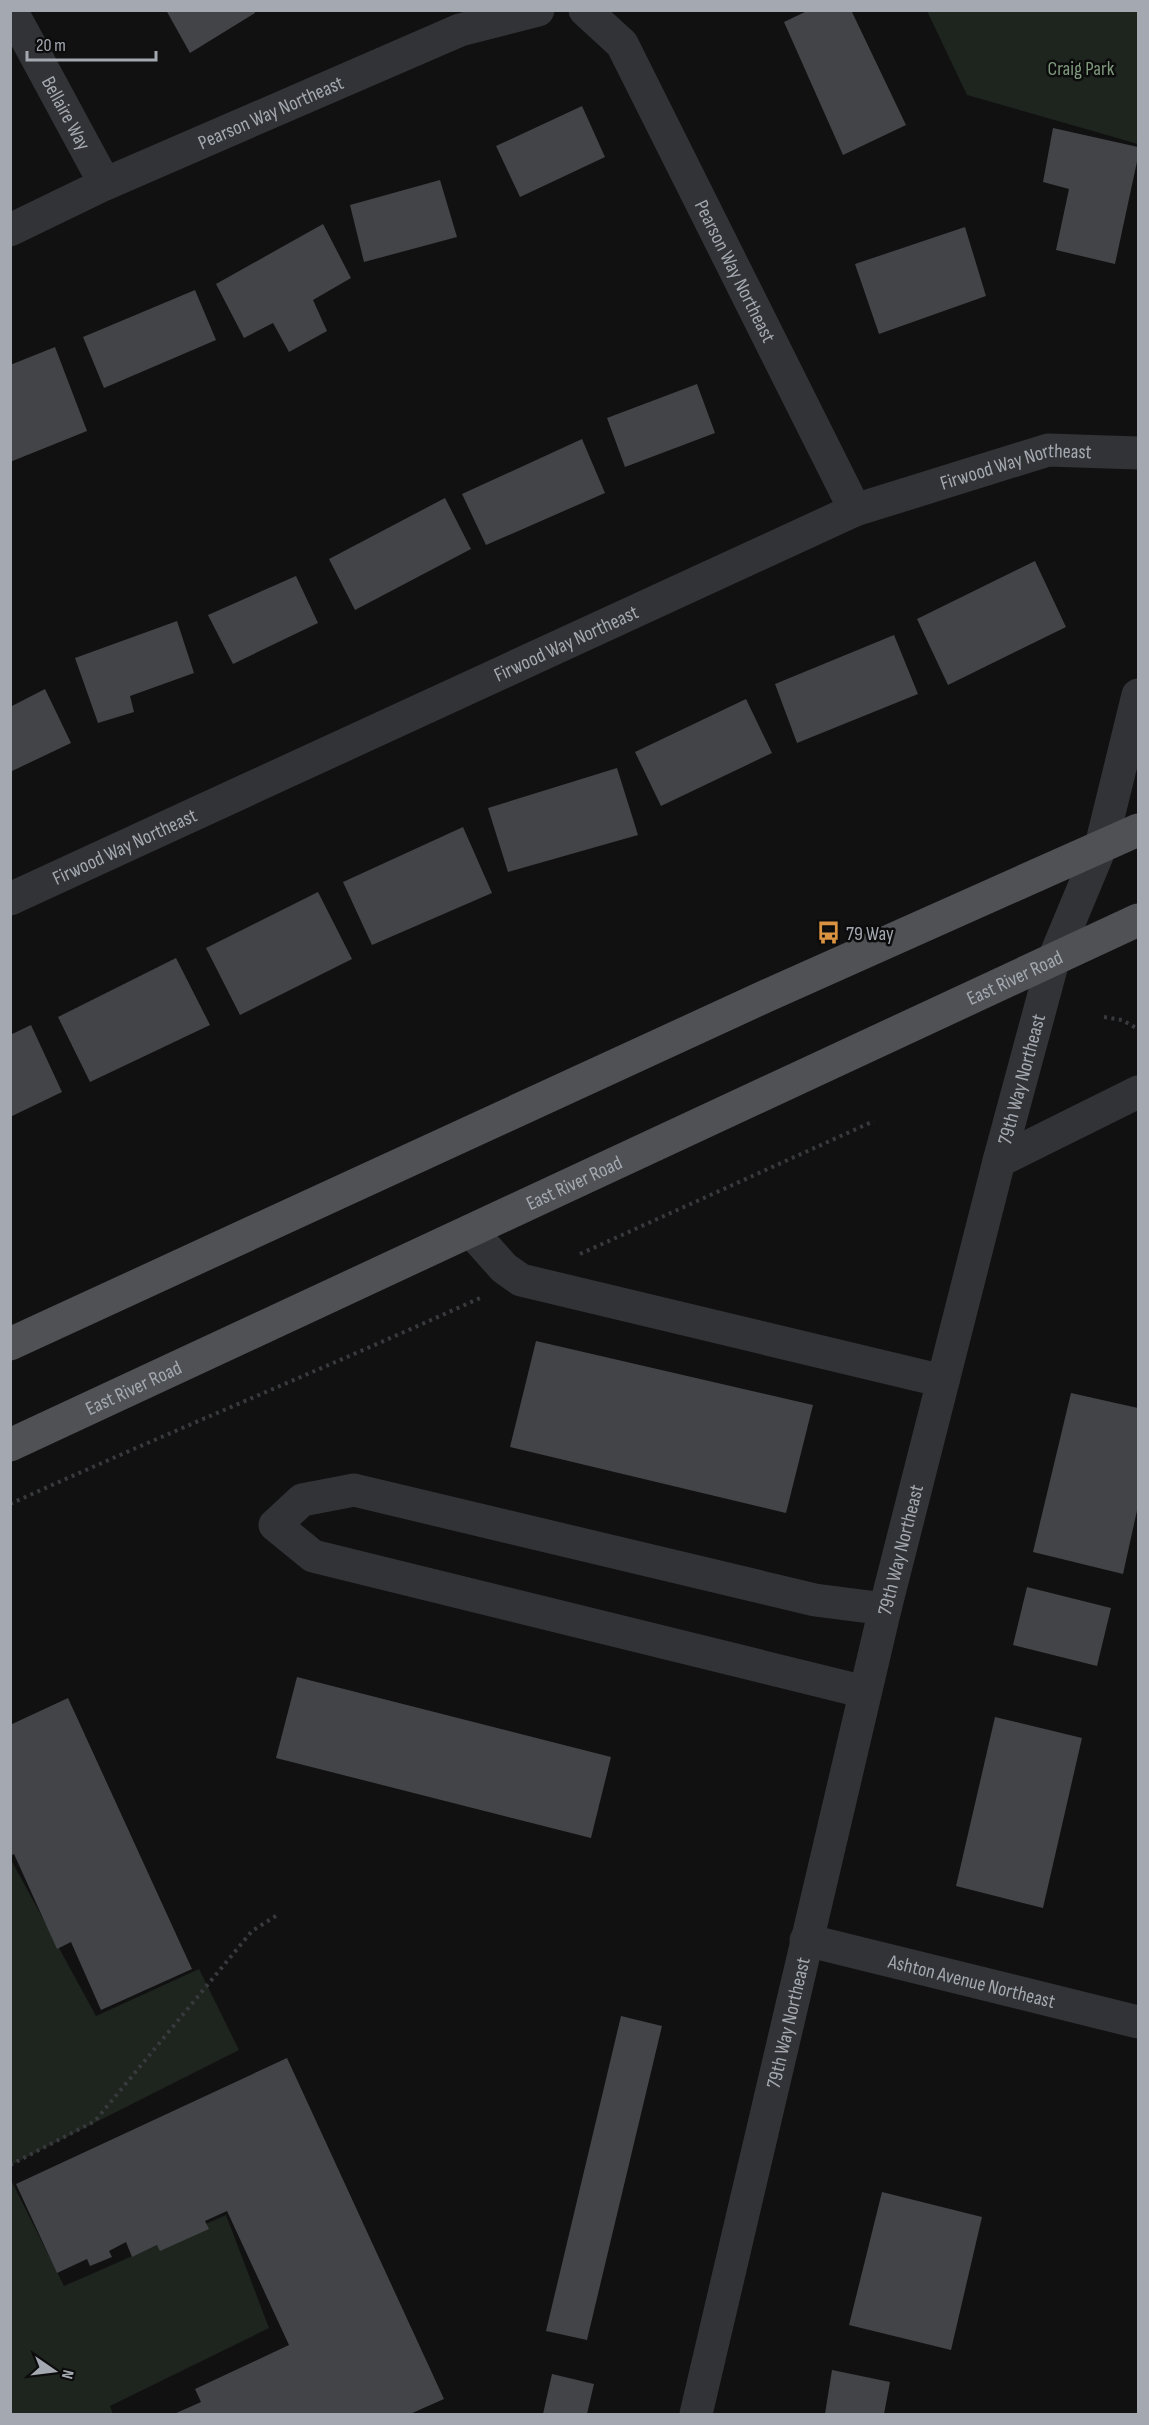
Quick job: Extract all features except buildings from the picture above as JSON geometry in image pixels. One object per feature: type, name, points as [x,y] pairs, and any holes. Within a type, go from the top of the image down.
[{"type":"main road","points":[[10,1344],[777,991],[1138,830]]},
{"type":"main road","name":"East River Road","points":[[10,1445],[1138,920]]},
{"type":"street","name":"Bellaire Way","points":[[11,10],[105,184]]},
{"type":"street","name":"Pearson Way Northeast","points":[[10,230],[105,184],[460,30],[538,10]]},
{"type":"street","name":"Pearson Way Northeast","points":[[585,10],[622,44],[855,510]]},
{"type":"street","name":"Firwood Way Northeast","points":[[10,899],[855,510],[1048,450],[1138,453]]},
{"type":"street","name":"79th Way Northeast","points":[[696,2415],[885,1609],[999,1161],[1053,961],[1101,846],[1138,695]]},
{"type":"street","points":[[999,1161],[1138,1092]]},
{"type":"street","points":[[471,1231],[504,1268],[521,1280],[943,1381]]},
{"type":"street","points":[[865,1692],[313,1556],[275,1526],[302,1500],[354,1490],[815,1600],[885,1609]]},
{"type":"street","name":"Ashton Avenue Northeast","points":[[806,1940],[1138,2022]]},
{"type":"path","points":[[1104,1017],[1122,1020],[1138,1029]]},
{"type":"path","points":[[575,1256],[874,1121]]},
{"type":"path","points":[[10,1504],[128,1450],[335,1364],[521,1280]]},
{"type":"path","points":[[10,2164],[95,2121],[252,1931],[279,1914]]},
{"type":"green space","name":"Craig Park","points":[[927,11],[1138,11],[1138,144],[967,95]]},
{"type":"green space","points":[[10,1858],[96,2016],[199,1969],[239,2050],[11,2165]]},
{"type":"green space","points":[[10,2178],[64,2286],[226,2215],[269,2328],[110,2406],[113,2414],[11,2414]]},
{"type":"place","name":"79 Way","points":[[828,933]]}]
